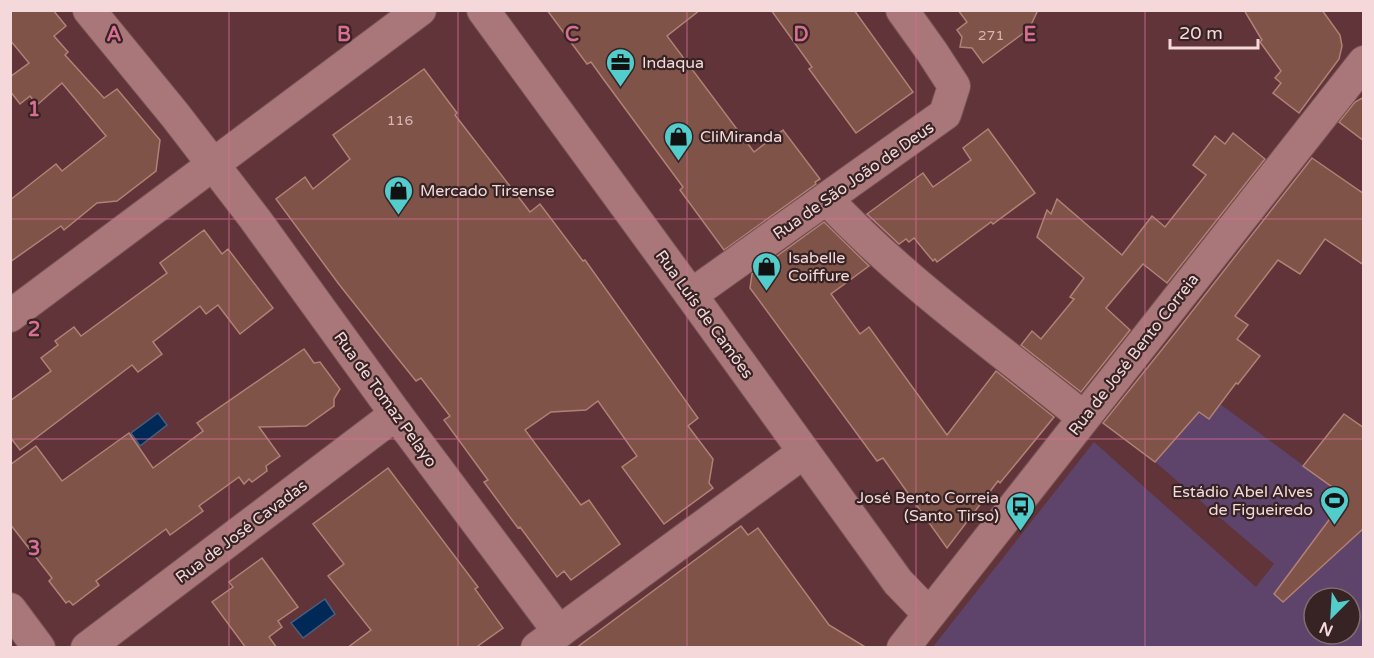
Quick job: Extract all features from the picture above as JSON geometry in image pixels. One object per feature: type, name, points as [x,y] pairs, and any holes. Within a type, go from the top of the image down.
[{"type":"street","name":"Rua de Tomaz Pelayo","points":[[89,10],[214,166],[396,414],[548,640]]},
{"type":"street","points":[[10,316],[214,166],[420,10]]},
{"type":"street","name":"Rua Luís de Camões","points":[[483,10],[898,582],[929,614]]},
{"type":"street","name":"Rua de São João de Deus","points":[[691,295],[945,114],[954,86],[902,10]]},
{"type":"street","name":"Rua de José Bento Correia","points":[[903,648],[1364,62]]},
{"type":"street","points":[[827,199],[855,229],[928,292],[1083,417]]},
{"type":"street","name":"Rua de José Cavadas","points":[[87,648],[396,414]]},
{"type":"street","points":[[548,640],[804,452]]},
{"type":"street","points":[[10,609],[39,648]]},
{"type":"shaded area","points":[[1176,395],[1208,419],[1220,404],[1334,488],[1363,451],[1363,647],[932,648],[1094,442],[1256,587],[1274,564],[1155,462],[1178,436]]},
{"type":"water","points":[[158,413],[167,425],[140,446],[131,433]]},
{"type":"water","points":[[325,599],[335,614],[303,638],[291,623]]},
{"type":"building","points":[[10,10],[53,10],[66,26],[54,36],[68,52],[65,55],[104,98],[117,89],[160,140],[156,171],[117,201],[97,203],[64,230],[61,226],[10,262],[10,200],[56,164],[62,171],[106,136],[62,83],[37,105],[30,96],[20,104],[10,91],[10,77],[29,63],[10,40]]},
{"type":"building","points":[[547,10],[700,10],[667,36],[754,152],[783,130],[820,179],[724,250],[680,190],[683,187],[591,62],[587,64]]},
{"type":"building","points":[[771,10],[854,10],[913,92],[856,133],[809,69],[812,67]]},
{"type":"building","points":[[958,10],[1038,10],[1029,29],[983,63],[972,48],[960,47],[962,37],[957,30],[967,22]]},
{"type":"building","points":[[1244,10],[1322,10],[1340,35],[1342,46],[1339,59],[1299,113],[1273,93],[1281,83],[1275,78],[1281,71],[1260,42],[1262,40]]},
{"type":"building","points":[[424,69],[457,113],[455,115],[530,212],[540,204],[583,261],[585,260],[698,418],[688,426],[713,459],[709,483],[713,488],[664,524],[622,467],[637,456],[598,401],[586,410],[551,412],[525,430],[581,505],[589,500],[620,544],[571,580],[564,571],[557,577],[520,527],[518,528],[484,482],[488,480],[444,420],[450,416],[421,378],[416,381],[387,345],[276,199],[305,177],[313,189],[350,159],[333,135]]},
{"type":"building","points":[[1364,97],[1364,141],[1339,122],[1355,102]]},
{"type":"building","points":[[988,129],[1035,193],[993,224],[991,222],[937,262],[935,259],[933,261],[914,238],[909,242],[906,239],[899,244],[867,214],[923,173],[933,187],[971,160],[963,148]]},
{"type":"building","points":[[1233,133],[1265,159],[1167,283],[1143,264],[1106,308],[1130,330],[1081,392],[1021,345],[1032,331],[1041,339],[1074,299],[1070,297],[1084,278],[1037,237],[1047,210],[1051,214],[1057,199],[1122,255],[1152,216],[1165,227],[1206,175],[1193,165],[1215,136],[1225,144]]},
{"type":"building","points":[[1312,158],[1364,194],[1364,265],[1325,239],[1300,274],[1278,260],[1235,316],[1248,325],[1237,339],[1260,356],[1209,419],[1199,412],[1155,462],[1103,423]]},
{"type":"building","points":[[824,222],[869,266],[831,294],[860,334],[869,327],[947,435],[996,371],[1054,417],[1000,483],[998,481],[947,548],[883,458],[877,461],[750,288],[752,274]]},
{"type":"building","points":[[204,230],[222,254],[228,249],[273,308],[240,334],[218,305],[206,314],[200,306],[153,342],[162,354],[138,372],[132,365],[20,450],[10,437],[10,401],[51,371],[41,358],[58,345],[55,341],[74,327],[81,336],[167,273],[160,263]]},
{"type":"building","points":[[304,349],[314,363],[320,362],[340,389],[334,399],[334,406],[306,426],[259,427],[280,456],[266,466],[267,471],[252,482],[249,479],[244,484],[239,477],[199,506],[203,511],[170,535],[166,529],[96,581],[99,585],[73,605],[69,601],[66,603],[49,581],[52,578],[10,524],[10,465],[36,446],[62,481],[129,433],[153,468],[203,431],[197,423]]},
{"type":"building","points":[[1344,414],[1364,428],[1364,528],[1283,602],[1274,594],[1346,497],[1303,466]]},
{"type":"building","points":[[388,468],[478,587],[475,589],[503,628],[475,648],[347,648],[371,630],[328,576],[344,564],[313,524]]},
{"type":"building","points":[[741,526],[748,535],[758,528],[829,625],[867,648],[576,648]]},
{"type":"building","points":[[262,558],[298,607],[278,621],[282,627],[269,637],[277,648],[246,648],[212,602],[233,587],[229,582]]},
{"type":"place","name":"Indaqua","points":[[621,88]]},
{"type":"place","name":"CliMiranda","points":[[679,162]]},
{"type":"place","name":"Mercado Tirsense","points":[[399,216]]},
{"type":"place","name":"Isabelle Coiffure","points":[[767,292]]},
{"type":"place","name":"Estádio Abel Alves de Figueiredo","points":[[1334,526]]},
{"type":"place","name":"José Bento Correia (Santo Tirso)","points":[[1020,532]]}]
